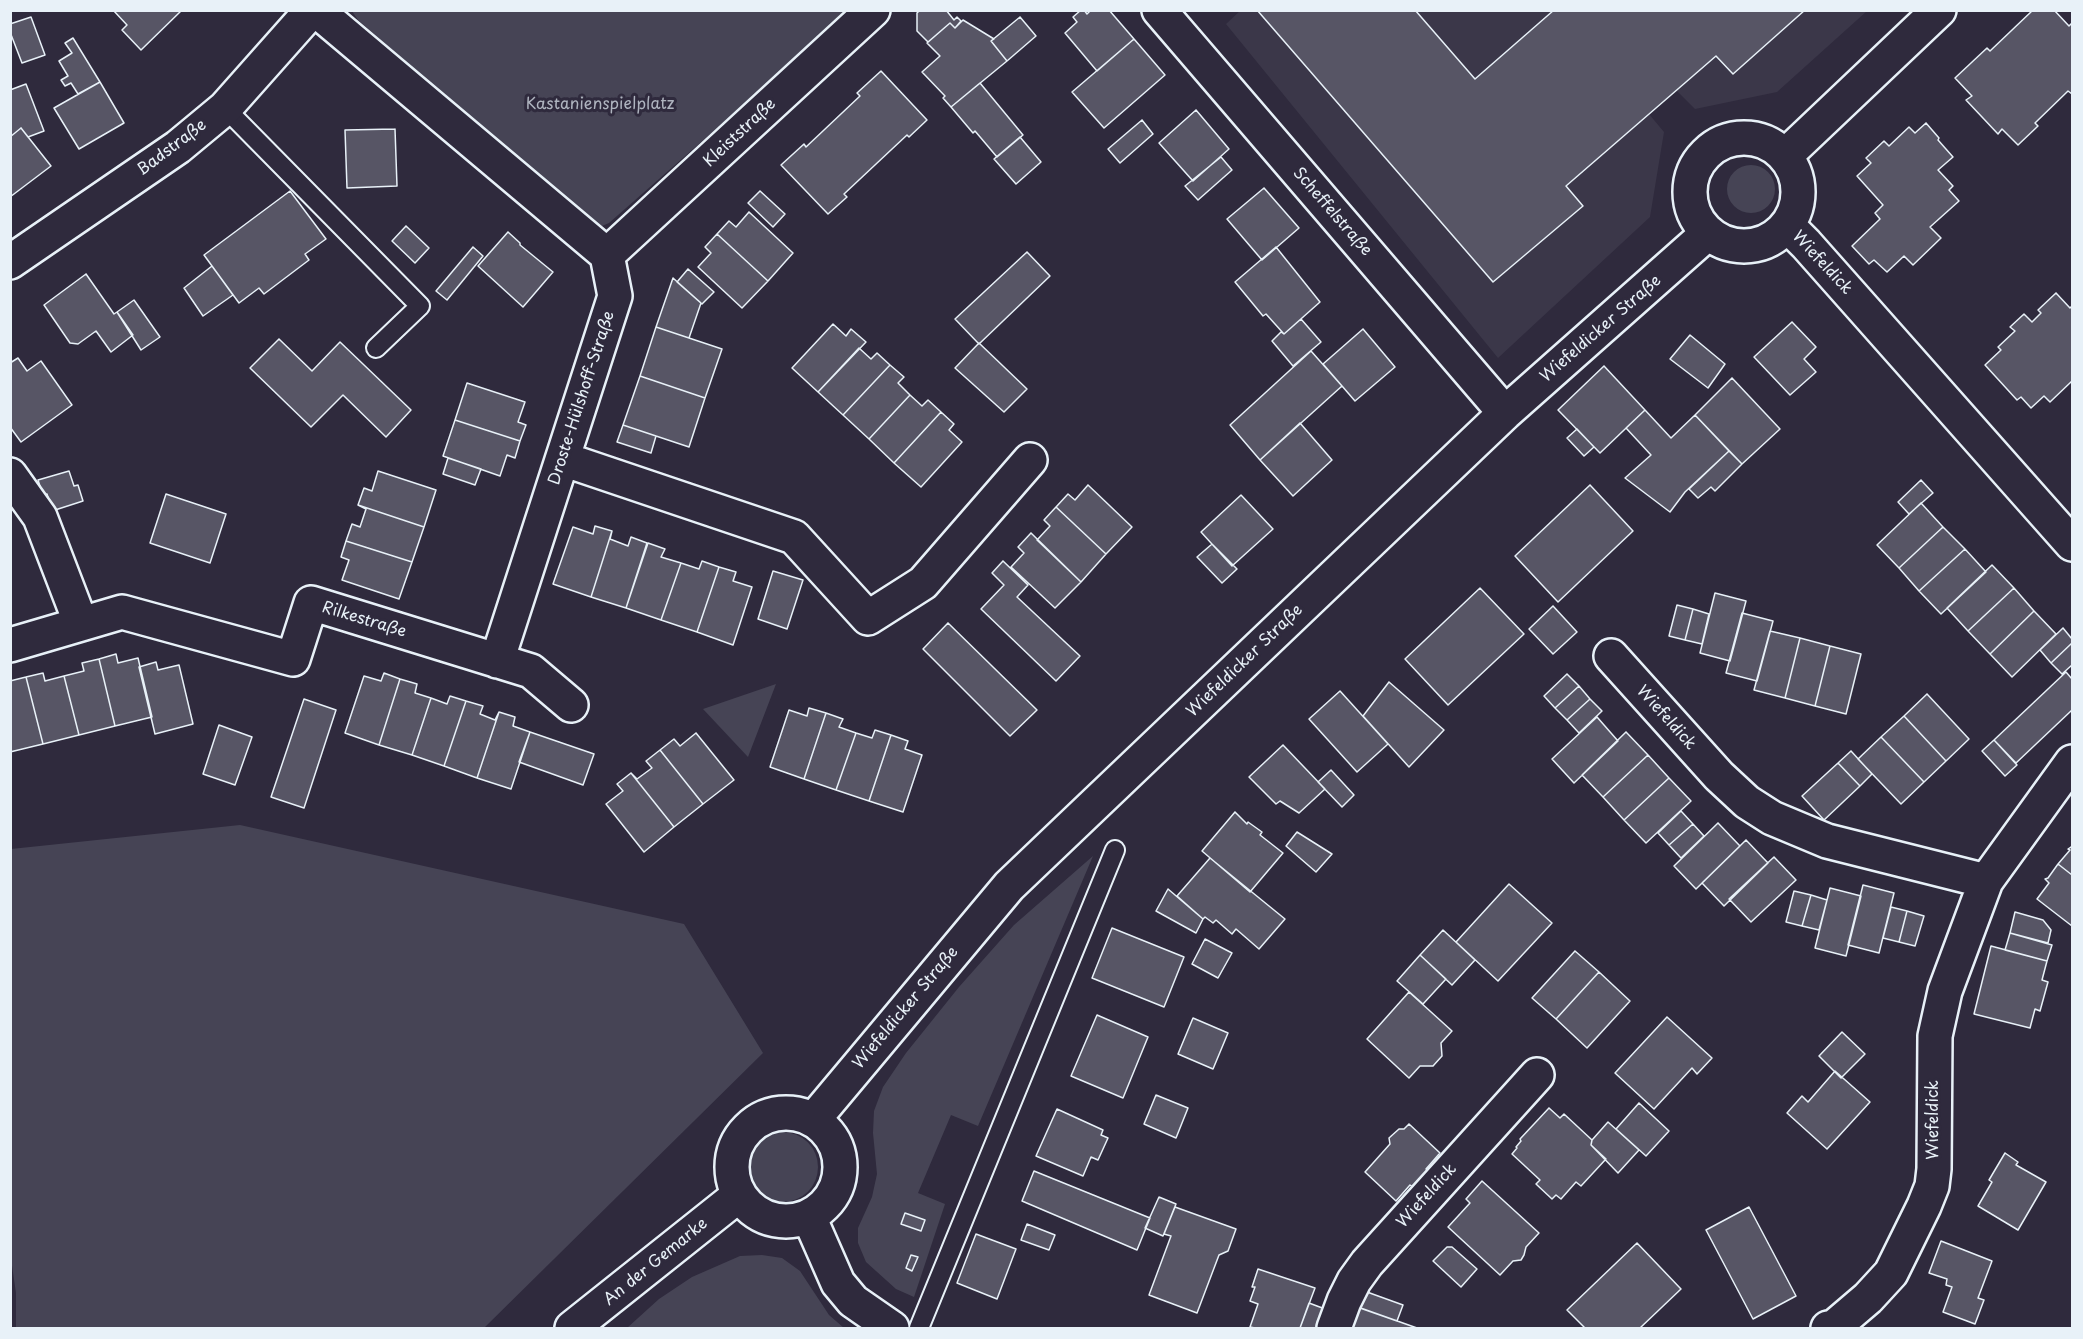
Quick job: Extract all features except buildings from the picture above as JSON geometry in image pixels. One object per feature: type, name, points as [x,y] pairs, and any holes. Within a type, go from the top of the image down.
[{"type":"street","name":"Badstraße","points":[[10,262],[178,147],[225,108],[314,10]]},
{"type":"street","points":[[314,10],[607,255]]},
{"type":"street","name":"Kleiststraße","points":[[607,255],[873,10]]},
{"type":"street","name":"Scheffelstraße","points":[[1158,10],[1505,413]]},
{"type":"street","points":[[1785,156],[1939,10]]},
{"type":"street","points":[[1742,138],[1758,139],[1772,146],[1785,156],[1794,172],[1798,190],[1796,209],[1787,225],[1774,237],[1758,244],[1741,246],[1724,242],[1708,232],[1698,220],[1692,206],[1690,190],[1693,174],[1700,160],[1708,151],[1726,141],[1742,138]]},
{"type":"street","name":"Wiefeldick","points":[[1787,225],[1814,252],[2073,544]]},
{"type":"street","name":"Wiefeldicker Straße","points":[[813,1119],[1009,886],[1505,413],[1708,232]]},
{"type":"street","name":"Droste-Hülshoff-Straße","points":[[497,661],[615,296],[607,255]]},
{"type":"street","points":[[562,459],[794,537],[868,618],[923,583],[1030,460]]},
{"type":"street","points":[[10,475],[40,517],[81,624]]},
{"type":"street","name":"Rilkestraße","points":[[10,645],[122,612],[293,659],[311,603],[531,671],[571,705]]},
{"type":"street","name":"Wiefeldick","points":[[1611,657],[1719,776],[1747,802],[1772,818],[1827,841],[1986,881]]},
{"type":"street","name":"Wiefeldick","points":[[1828,1329],[1868,1298],[1891,1273],[1914,1230],[1932,1186],[1935,1036],[1945,991],[1986,881],[2073,762]]},
{"type":"street","name":"Wiefeldick","points":[[1334,1329],[1354,1281],[1367,1263],[1537,1075]]},
{"type":"street","points":[[790,1112],[813,1119],[826,1129],[836,1143],[841,1159],[839,1180],[833,1196],[824,1208],[809,1217],[793,1222],[775,1221],[751,1209],[739,1196],[734,1183],[732,1166],[740,1137],[753,1124],[771,1114],[790,1112]]},
{"type":"street","name":"An der Gemarke","points":[[572,1329],[739,1196]]},
{"type":"street","points":[[809,1217],[838,1283],[853,1301],[892,1329]]},
{"type":"lane","points":[[225,108],[420,306],[376,348]]},
{"type":"lane","points":[[919,1329],[1115,850]]},
{"type":"shaded area","points":[[1241,10],[1867,11],[1777,92],[1695,109],[1676,90],[1649,114],[1664,132],[1650,217],[1498,358],[1226,24]]},
{"type":"green space","name":"Kastanienspielplatz","points":[[352,11],[845,11],[742,106],[609,223],[602,226],[588,221],[358,20]]},
{"type":"green space","points":[[1751,165],[1768,172],[1775,189],[1768,206],[1751,213],[1734,206],[1727,189],[1734,172]]},
{"type":"green space","points":[[776,684],[748,757],[703,709]]},
{"type":"green space","points":[[240,825],[684,924],[763,1053],[484,1328],[16,1328],[16,1293],[10,1252],[11,849]]},
{"type":"green space","points":[[1093,856],[978,1126],[951,1115],[918,1193],[945,1204],[914,1297],[896,1289],[866,1262],[858,1243],[858,1228],[872,1197],[877,1174],[873,1133],[874,1111],[883,1087],[906,1053],[959,987],[1014,925]]},
{"type":"green space","points":[[783,1132],[796,1135],[808,1142],[815,1154],[818,1167],[815,1180],[808,1192],[796,1199],[783,1202],[770,1199],[758,1192],[751,1180],[748,1167],[751,1154],[758,1142],[770,1135]]},
{"type":"green space","points":[[762,1255],[782,1258],[800,1271],[829,1315],[844,1328],[627,1328],[659,1299],[692,1277],[740,1256]]}]
